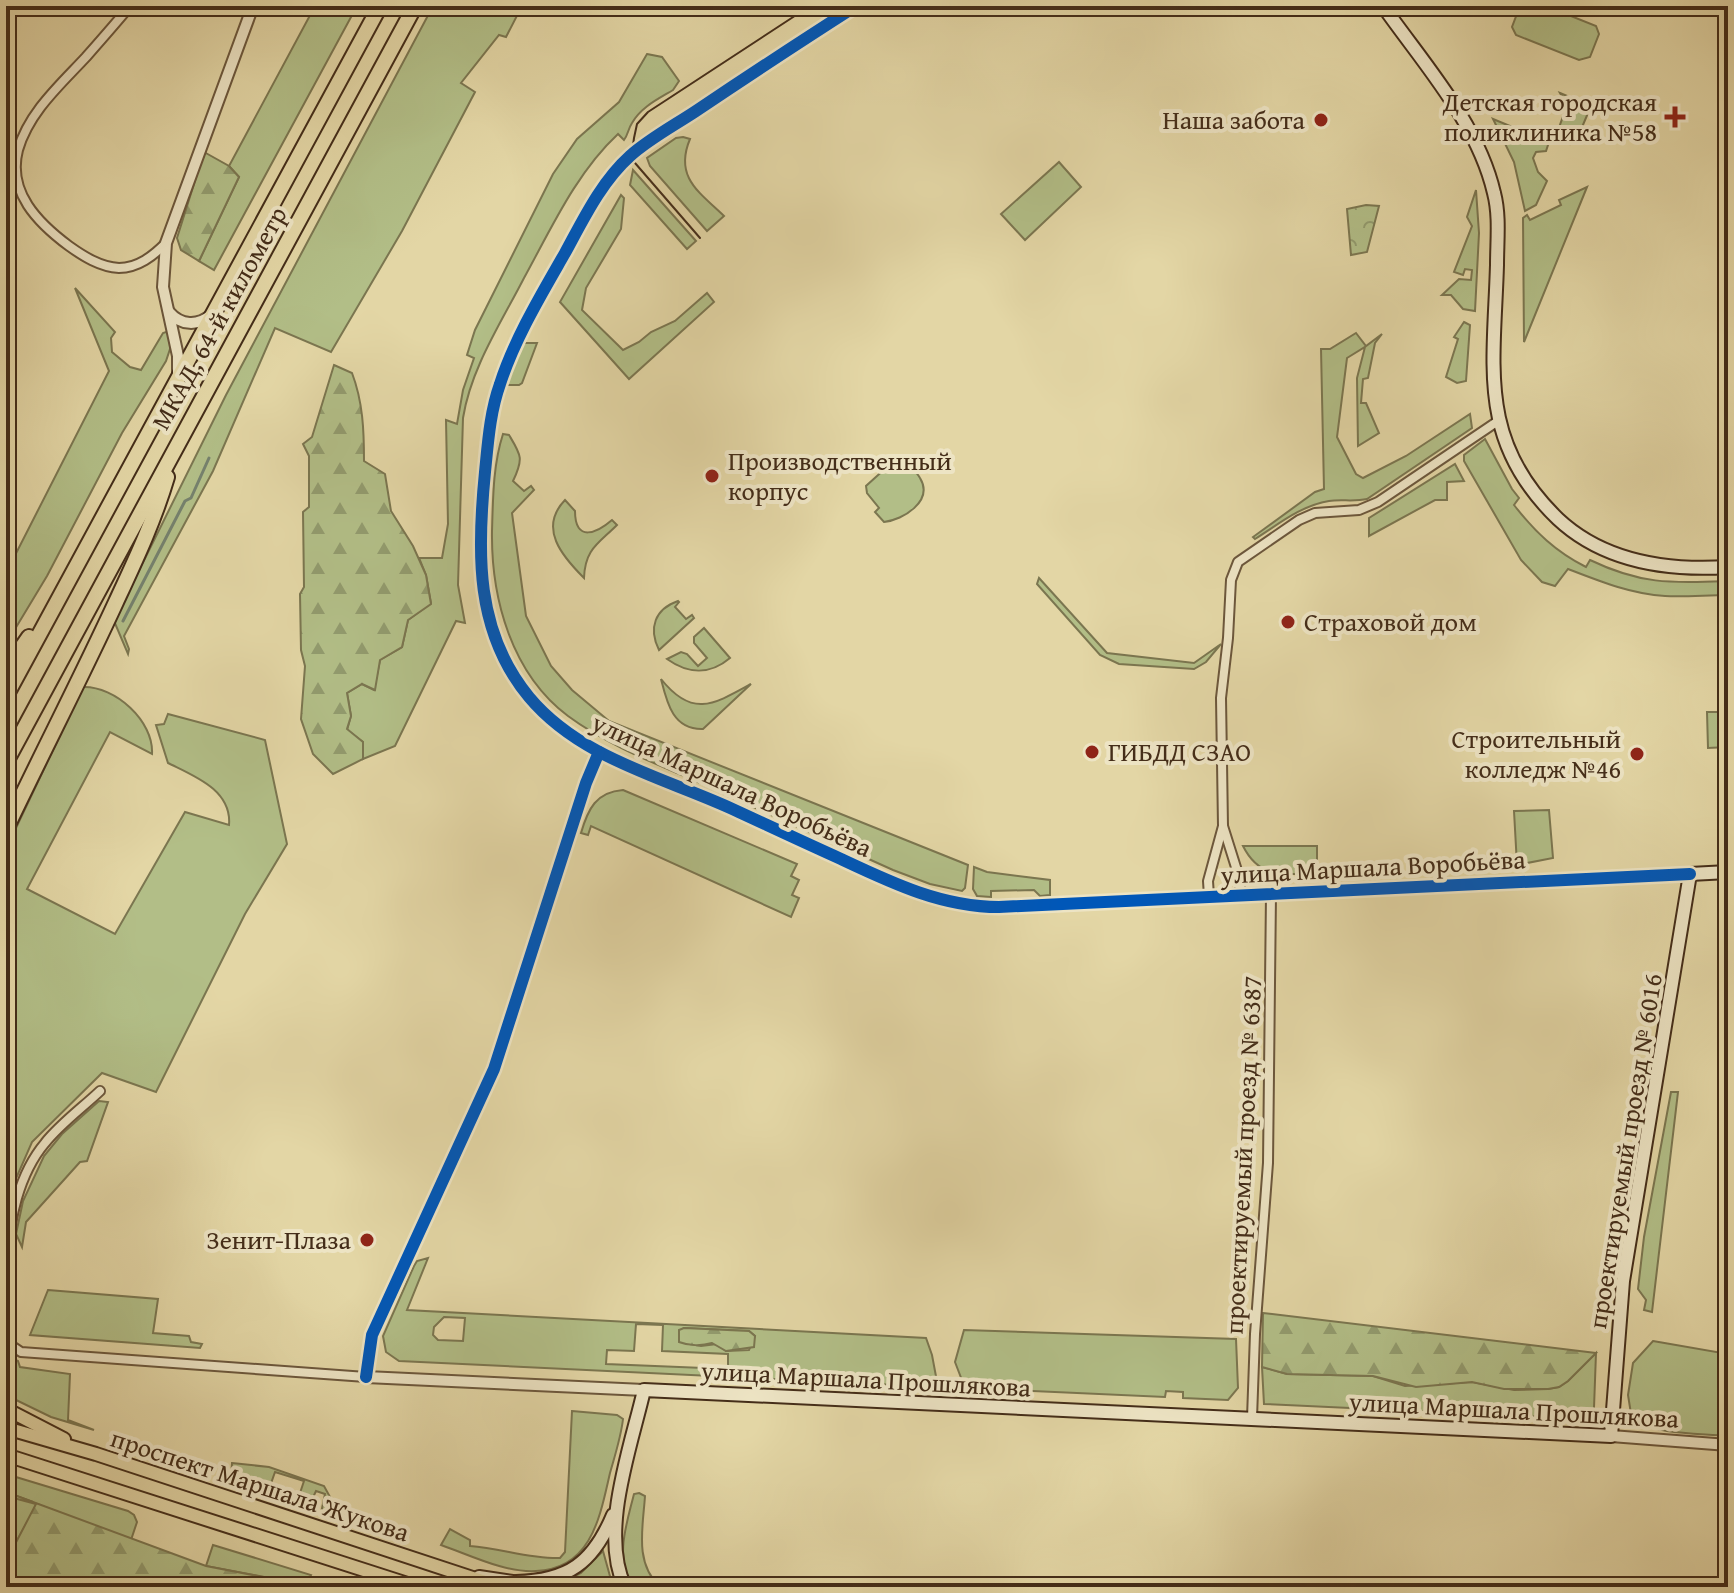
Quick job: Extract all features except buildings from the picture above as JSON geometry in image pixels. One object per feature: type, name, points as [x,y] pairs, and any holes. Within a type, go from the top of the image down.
[{"type":"highway","name":"МКАД, 64-й километр","points":[[56,602],[380,6]]},
{"type":"highway","name":"МКАД, 64-й километр","points":[[6,762],[415,6]]},
{"type":"highway","points":[[6,829],[85,670],[156,514],[175,450]]},
{"type":"highway","points":[[6,670],[56,602]]},
{"type":"highway","points":[[6,696],[56,602]]},
{"type":"main road","points":[[1383,6],[1465,126],[1494,192],[1498,223],[1495,367],[1498,421],[1511,460],[1548,509],[1579,535],[1615,554],[1663,567],[1728,567]]},
{"type":"main road","name":"улица Маршала Воробьёва","points":[[1690,874],[1728,872]]},
{"type":"main road","name":"проектируемый проезд № 6016","points":[[1611,1436],[1623,1281],[1690,874]]},
{"type":"main road","points":[[625,1587],[616,1556],[618,1504],[644,1390]]},
{"type":"main road","name":"улица Маршала Прошлякова","points":[[644,1390],[1611,1436]]},
{"type":"main road","points":[[6,1409],[96,1454]]},
{"type":"main road","name":"проспект Маршала Жукова","points":[[6,1428],[96,1454],[500,1587]]},
{"type":"main road","name":"проспект Маршала Жукова","points":[[6,1455],[417,1587]]},
{"type":"main road","points":[[6,1463],[56,1471]]},
{"type":"main road","points":[[516,1582],[551,1579],[569,1572],[601,1541],[618,1504]]},
{"type":"main road","points":[[456,1573],[536,1587]]},
{"type":"street","points":[[130,6],[41,105],[17,153],[17,174],[21,193],[30,211],[43,226],[102,265],[121,268],[149,259],[166,243]]},
{"type":"street","points":[[176,383],[178,356],[163,287],[166,243],[253,6]]},
{"type":"street","name":"улица Маршала Воробьёва","points":[[856,6],[647,143],[625,161],[597,196],[533,310],[501,380],[491,419],[482,505],[480,572],[486,608],[507,662],[530,698],[569,733],[599,752],[724,805],[891,882],[945,901],[972,906],[1690,874]]},
{"type":"street","points":[[149,259],[163,267]]},
{"type":"street","points":[[168,310],[180,321],[188,323],[204,320],[215,310]]},
{"type":"street","points":[[1209,896],[1208,881],[1223,826],[1221,698],[1228,638],[1228,598],[1238,562],[1307,517],[1336,510],[1359,510],[1378,502],[1498,421]]},
{"type":"street","points":[[366,1377],[372,1335],[494,1069],[586,783],[599,752]]},
{"type":"street","points":[[1223,826],[1240,880],[1240,895]]},
{"type":"street","name":"проектируемый проезд № 6387","points":[[1252,1418],[1268,1163],[1271,894]]},
{"type":"street","points":[[6,1260],[10,1221],[27,1171],[45,1143],[100,1091]]},
{"type":"street","name":"улица Маршала Прошлякова","points":[[6,1342],[21,1352],[366,1377],[644,1390]]},
{"type":"street","name":"улица Маршала Прошлякова","points":[[1611,1436],[1728,1445]]},
{"type":"green space","points":[[315,6],[357,6],[214,270],[199,261],[239,177],[229,166]]},
{"type":"green space","points":[[433,6],[522,6],[506,37],[499,35],[461,83],[475,92],[402,231],[331,352],[275,328],[213,471],[124,636],[128,654],[114,621],[226,395]]},
{"type":"green space","points":[[1520,6],[1546,6],[1596,26],[1599,34],[1590,57],[1579,60],[1516,35],[1512,27]]},
{"type":"green space","points":[[647,54],[662,57],[679,81],[673,90],[640,112],[624,140],[618,134],[603,149],[577,184],[497,329],[467,399],[463,418],[458,585],[465,623],[456,621],[395,746],[363,759],[363,742],[347,730],[351,716],[347,693],[362,684],[374,690],[380,660],[402,647],[408,620],[431,603],[419,558],[442,558],[448,524],[446,420],[457,424],[463,390],[474,358],[467,355],[475,330],[553,174],[577,139],[619,102]]},
{"type":"green space","points":[[1560,93],[1591,106],[1577,139],[1570,144],[1556,136],[1567,105]]},
{"type":"green space","points":[[1493,119],[1549,142],[1546,151],[1536,152],[1533,158],[1538,172],[1547,181],[1536,205],[1525,211],[1514,162]]},
{"type":"green space","points":[[676,138],[690,139],[686,152],[687,174],[698,191],[724,216],[707,231],[650,166],[647,158]]},
{"type":"green space","points":[[204,152],[229,166],[239,177],[199,261],[181,250],[177,238]]},
{"type":"green space","points":[[1059,162],[1081,187],[1025,240],[1001,214]]},
{"type":"green space","points":[[633,170],[696,241],[687,249],[630,185]]},
{"type":"green space","points":[[1587,187],[1524,342],[1523,218],[1527,215],[1530,220],[1561,205],[1559,200]]},
{"type":"green space","points":[[1476,190],[1479,233],[1475,311],[1463,309],[1451,295],[1442,295],[1459,279],[1471,280],[1472,270],[1465,269],[1463,275],[1454,272],[1472,226],[1467,217]]},
{"type":"green space","points":[[621,195],[624,198],[621,229],[586,288],[582,310],[623,350],[675,321],[707,293],[714,302],[629,379],[560,302]]},
{"type":"green space","points":[[1379,206],[1367,252],[1351,255],[1347,209]]},
{"type":"green space","points":[[75,288],[115,332],[111,338],[112,352],[130,367],[141,370],[163,333],[169,331],[171,346],[166,361],[122,433],[47,576],[6,644],[6,573],[109,371]]},
{"type":"green space","points":[[1464,322],[1470,325],[1466,381],[1457,383],[1446,377],[1458,339],[1454,337]]},
{"type":"green space","points":[[1356,333],[1366,346],[1382,334],[1375,343],[1368,378],[1363,379],[1361,403],[1366,403],[1379,433],[1358,446],[1357,378],[1365,347],[1347,358],[1337,437],[1356,474],[1363,478],[1406,456],[1470,414],[1472,428],[1367,499],[1329,501],[1309,507],[1255,539],[1253,537],[1315,492],[1324,489],[1321,349],[1330,349]]},
{"type":"green space","points":[[522,343],[537,343],[522,383],[507,385]]},
{"type":"green space","points":[[334,365],[352,373],[362,417],[364,461],[385,474],[391,511],[413,546],[426,575],[431,604],[408,620],[402,647],[380,660],[375,690],[362,684],[347,693],[351,716],[347,729],[363,742],[363,759],[333,774],[313,754],[301,719],[305,666],[301,650],[300,594],[304,587],[303,512],[309,507],[309,456],[303,444],[312,437]]},
{"type":"green space","points":[[503,434],[509,435],[520,457],[513,481],[524,491],[531,486],[534,490],[512,513],[526,616],[551,666],[572,690],[609,721],[968,865],[965,888],[962,891],[930,884],[893,870],[637,755],[584,727],[548,698],[532,678],[508,632],[495,582],[493,494]]},
{"type":"green space","points":[[1485,439],[1519,498],[1514,505],[1538,533],[1565,555],[1586,567],[1590,560],[1626,574],[1658,581],[1728,581],[1728,595],[1652,595],[1568,569],[1555,586],[1542,582],[1521,560],[1464,461],[1464,455]]},
{"type":"green space","points":[[898,457],[903,458],[918,475],[923,494],[914,508],[900,518],[884,522],[875,512],[879,508],[867,493],[866,486]]},
{"type":"green space","points":[[1455,464],[1464,481],[1447,482],[1447,500],[1435,500],[1369,536],[1369,518]]},
{"type":"green space","points":[[565,500],[575,511],[576,521],[583,531],[600,529],[612,520],[617,525],[590,553],[584,578],[561,551],[553,531],[557,510]]},
{"type":"green space","points":[[1039,578],[1107,653],[1194,663],[1221,644],[1206,662],[1194,669],[1119,664],[1100,655],[1037,584]]},
{"type":"green space","points":[[678,601],[675,607],[686,619],[692,615],[694,618],[659,650],[654,634],[656,620],[664,609]]},
{"type":"green space","points":[[704,628],[730,658],[707,670],[683,668],[667,659],[681,652],[698,666],[707,658],[694,643],[694,637]]},
{"type":"green space","points":[[661,679],[683,699],[703,704],[725,698],[751,684],[703,729],[693,728],[678,720],[669,706]]},
{"type":"green space","points":[[83,687],[108,692],[130,708],[147,729],[152,754],[110,732],[27,889],[115,934],[185,812],[229,825],[228,813],[218,793],[200,779],[168,763],[156,725],[164,724],[168,714],[265,740],[287,844],[245,914],[156,1092],[102,1073],[32,1142],[14,1183],[6,1213],[6,849]]},
{"type":"green space","points":[[1707,712],[1728,712],[1728,747],[1708,748]]},
{"type":"green space","points":[[623,790],[797,864],[791,876],[799,880],[792,895],[799,898],[791,917],[591,826],[588,835],[581,833],[594,803],[606,794]]},
{"type":"green space","points":[[1549,810],[1553,858],[1517,865],[1514,811]]},
{"type":"green space","points":[[1243,846],[1317,846],[1317,873],[1284,874],[1265,870],[1257,865]]},
{"type":"green space","points":[[974,867],[987,872],[1050,880],[1050,895],[1040,896],[1034,890],[991,891],[991,897],[977,896],[973,889]]},
{"type":"green space","points":[[1671,1092],[1678,1092],[1652,1312],[1644,1310],[1646,1300],[1638,1289],[1644,1237]]},
{"type":"green space","points":[[99,1101],[108,1102],[87,1161],[80,1162],[26,1222],[22,1247],[16,1234],[23,1201],[44,1156],[62,1134]]},
{"type":"green space","points":[[428,1258],[407,1310],[926,1338],[938,1387],[399,1361],[386,1352],[383,1336],[417,1261]],"holes":[[[444,1317],[465,1318],[463,1341],[438,1340],[433,1335],[434,1327]],[[636,1324],[663,1325],[662,1351],[728,1354],[728,1369],[606,1364],[607,1350],[634,1351]],[[684,1328],[749,1331],[755,1336],[749,1350],[726,1351],[717,1344],[690,1344]]]},
{"type":"green space","points":[[48,1290],[158,1299],[153,1333],[189,1336],[191,1342],[202,1344],[200,1348],[30,1335]]},
{"type":"green space","points":[[1263,1313],[1596,1353],[1568,1381],[1548,1389],[1504,1389],[1472,1382],[1416,1387],[1373,1376],[1287,1374],[1262,1367]]},
{"type":"green space","points":[[679,1330],[749,1331],[755,1336],[754,1347],[726,1351],[712,1343],[696,1345],[679,1342]]},
{"type":"green space","points":[[964,1330],[1236,1339],[1238,1388],[1228,1400],[1183,1398],[1183,1392],[1166,1391],[1165,1397],[965,1388],[955,1362]]},
{"type":"green space","points":[[1653,1341],[1728,1354],[1728,1436],[1666,1431],[1632,1420],[1628,1395],[1633,1363]]},
{"type":"green space","points":[[1596,1353],[1594,1408],[1586,1419],[1264,1404],[1262,1367],[1287,1374],[1373,1376],[1405,1386],[1472,1382],[1514,1390],[1548,1389],[1568,1381]]},
{"type":"green space","points":[[6,1356],[18,1361],[20,1367],[70,1374],[68,1420],[94,1430],[51,1417],[12,1398],[9,1401],[6,1399]]},
{"type":"green space","points":[[572,1411],[617,1415],[623,1419],[597,1522],[581,1550],[570,1561],[555,1568],[524,1571],[441,1545],[450,1529],[470,1540],[470,1546],[560,1558],[565,1552]]},
{"type":"green space","points":[[232,1463],[269,1467],[324,1486],[335,1506],[332,1514],[321,1513],[325,1494],[316,1491],[308,1508],[296,1505],[304,1481],[275,1472],[269,1489],[262,1493],[231,1479]]},
{"type":"green space","points":[[6,1474],[128,1511],[137,1522],[131,1540],[37,1504],[11,1552],[11,1587],[6,1587],[6,1496],[33,1502],[6,1492]]},
{"type":"green space","points":[[6,1492],[206,1566],[315,1587],[11,1587],[11,1552],[36,1504],[6,1496]]},
{"type":"green space","points":[[634,1494],[645,1496],[643,1556],[646,1567],[660,1587],[632,1587],[624,1564],[625,1529]]},
{"type":"green space","points":[[213,1545],[311,1575],[306,1585],[206,1566]]},
{"type":"green space","points":[[603,1551],[613,1587],[575,1587],[561,1583],[581,1573]]},
{"type":"waterway","points":[[123,621],[185,501],[191,498],[209,458]]},
{"type":"tram line","points":[[700,238],[635,163],[632,153],[637,124],[648,112],[810,6]]},
{"type":"cycle path","points":[[856,6],[655,137],[620,166],[593,202],[521,333],[506,367],[492,416],[487,450],[481,532],[484,590],[498,646],[511,672],[549,718],[571,735],[621,763],[728,807],[898,885],[937,898],[978,906],[1690,874]]},
{"type":"cycle path","points":[[366,1377],[372,1335],[494,1069],[586,783],[599,752]]},
{"type":"place","name":"Детская городская поликлиника №58","points":[[1675,117]]},
{"type":"place","name":"Наша забота","points":[[1321,120]]},
{"type":"place","name":"Производственный корпус","points":[[712,476]]},
{"type":"place","name":"Страховой дом","points":[[1288,622]]},
{"type":"place","name":"ГИБДД СЗАО","points":[[1092,752]]},
{"type":"place","name":"Строительный колледж №46","points":[[1637,754]]},
{"type":"place","name":"Зенит-Плаза","points":[[367,1240]]}]
